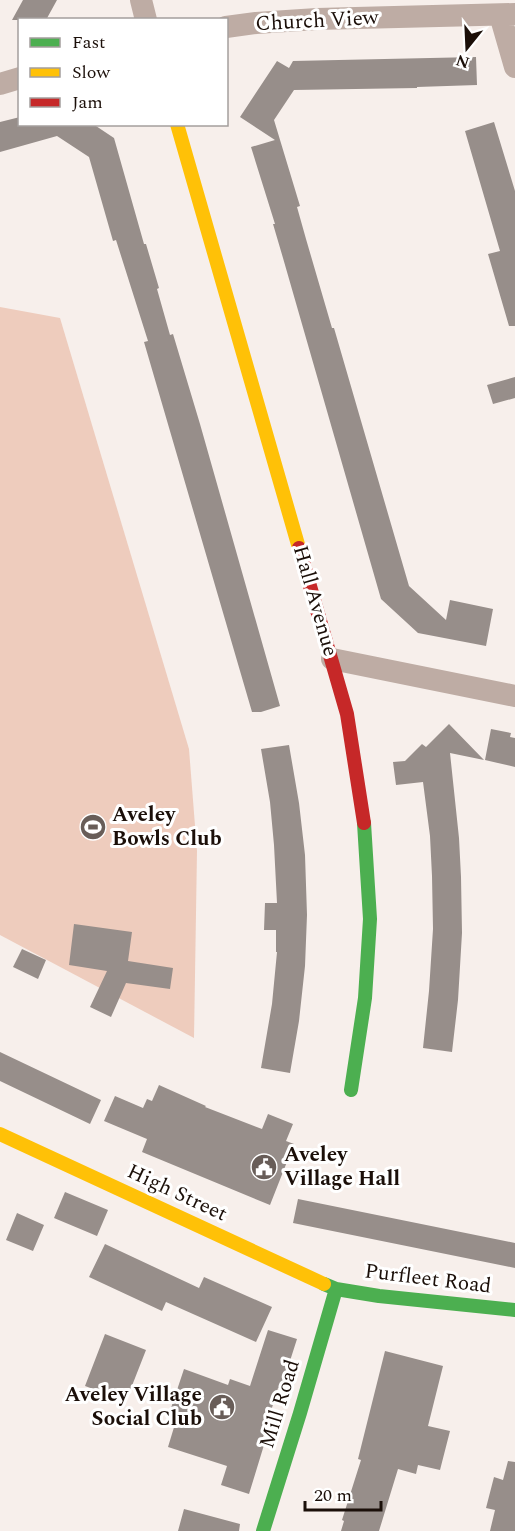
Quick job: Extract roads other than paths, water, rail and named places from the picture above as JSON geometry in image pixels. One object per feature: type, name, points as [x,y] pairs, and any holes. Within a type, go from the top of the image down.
[{"type":"street","points":[[141,0],[146,18]]},
{"type":"street","points":[[508,15],[515,67]]},
{"type":"street","name":"Church View","points":[[228,27],[317,19],[508,15]]},
{"type":"street","points":[[0,84],[18,79]]},
{"type":"street","name":"Hall Avenue","points":[[178,126],[347,714],[364,816],[370,919],[365,998],[351,1089]]},
{"type":"street","points":[[332,659],[515,696]]},
{"type":"street","name":"High Street","points":[[0,1134],[336,1288]]},
{"type":"street","name":"Purfleet Road","points":[[336,1288],[379,1296],[515,1310]]},
{"type":"street","name":"Mill Road","points":[[263,1531],[336,1288]]},
{"type":"place","name":"Aveley Bowls Club","points":[[93,827]]},
{"type":"place","name":"Aveley Village Hall","points":[[264,1167]]},
{"type":"place","name":"Aveley Village Social Club","points":[[222,1407]]}]
